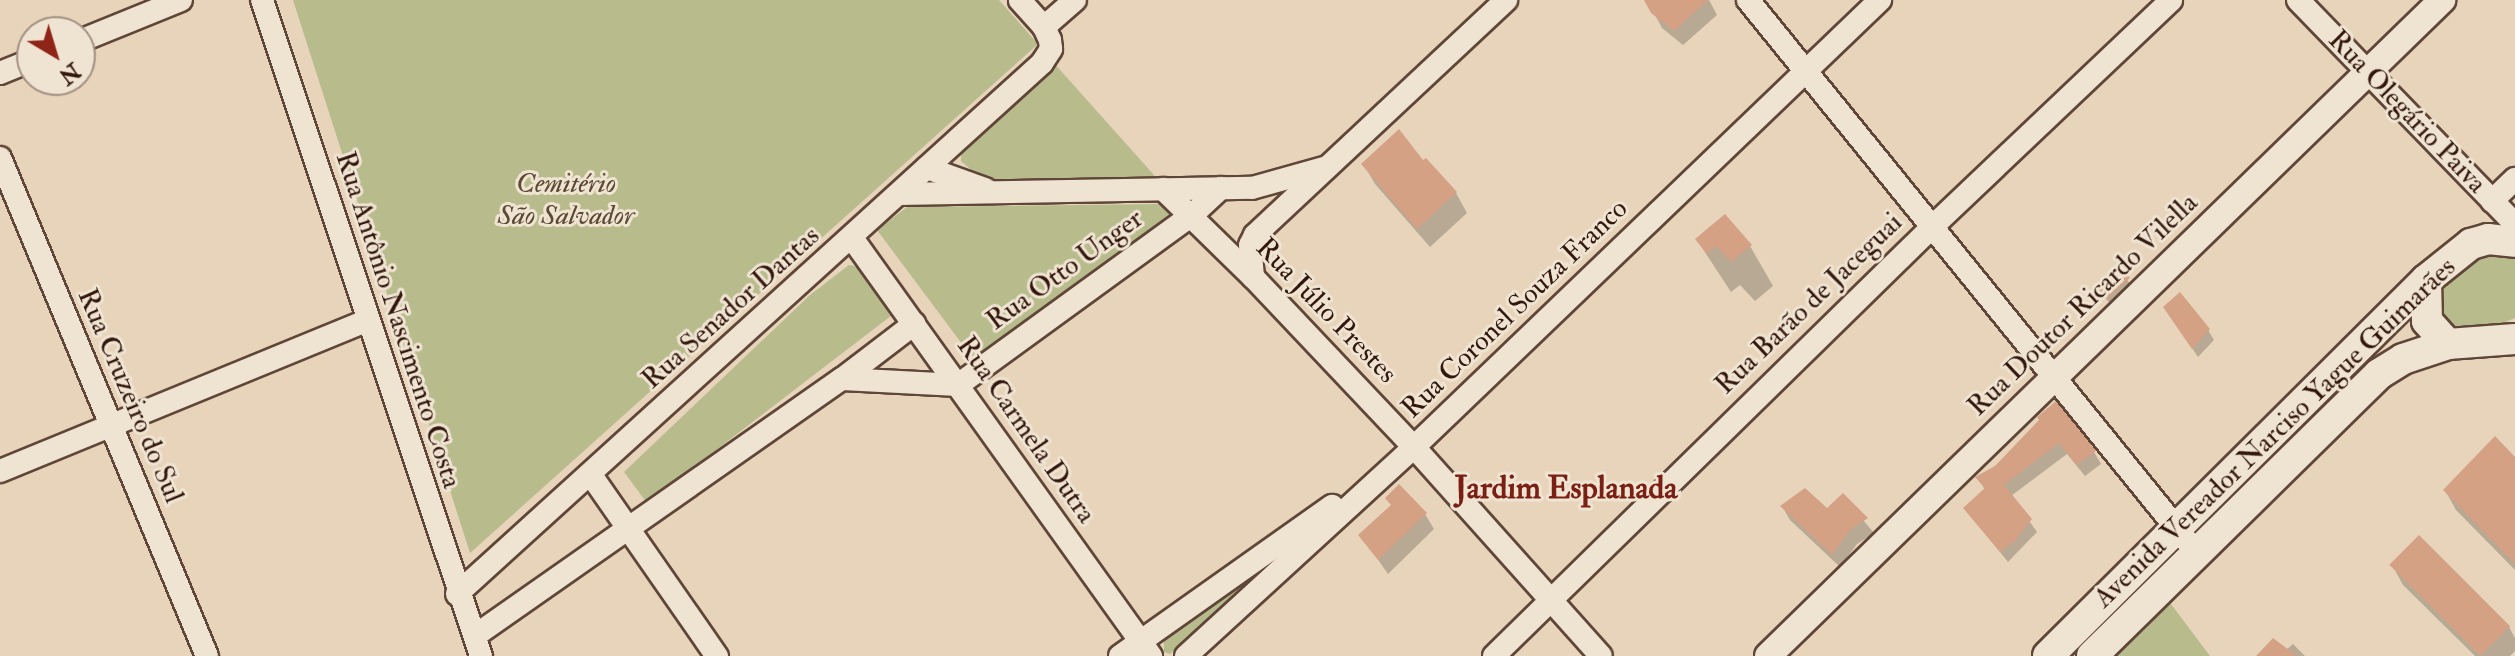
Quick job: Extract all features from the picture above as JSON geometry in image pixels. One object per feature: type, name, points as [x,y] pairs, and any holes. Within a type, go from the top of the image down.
[{"type":"main road","name":"Avenida Vereador Narciso Yague Guimarães","points":[[2048,656],[2426,280],[2471,244],[2488,239],[2515,242]]},
{"type":"main road","points":[[2426,280],[2427,321],[2448,344],[2515,339]]},
{"type":"main road","name":"Avenida Vereador Narciso Yague Guimarães","points":[[2092,656],[2379,374],[2403,359],[2448,344]]},
{"type":"street","points":[[96,35],[181,0]]},
{"type":"street","name":"Rua Antônio Nascimento Costa","points":[[262,0],[457,594],[466,607],[478,646]]},
{"type":"street","points":[[1020,0],[1044,27],[1075,0]]},
{"type":"street","name":"Rua Otto Unger","points":[[1253,277],[1250,245],[1255,235],[1506,0]]},
{"type":"street","points":[[1748,0],[2196,552]]},
{"type":"street","name":"Rua Coronel Souza Franco","points":[[1186,656],[1414,447],[1880,0]]},
{"type":"street","name":"Rua Barão de Jaceguai","points":[[1494,656],[1931,228],[2171,0]]},
{"type":"street","name":"Rua Olegário Paiva","points":[[2298,0],[2515,224]]},
{"type":"street","name":"Rua Doutor Ricardo Vilella","points":[[1768,656],[2442,0]]},
{"type":"street","name":"Rua Senador Dantas","points":[[457,594],[1042,63],[1051,49],[1044,27]]},
{"type":"street","name":"Rua Cruzeiro do Sul","points":[[0,158],[207,656]]},
{"type":"street","points":[[927,168],[1001,195]]},
{"type":"street","name":"Rua Otto Unger","points":[[899,194],[1001,195],[1221,188],[1276,184],[1324,168]]},
{"type":"street","points":[[2492,201],[2515,179]]},
{"type":"street","name":"Rua Otto Unger","points":[[958,385],[1191,216],[1221,188]]},
{"type":"street","name":"Rua Júlio Prestes","points":[[1163,189],[1253,277],[1414,447],[1601,656]]},
{"type":"street","name":"Rua Carmela Dutra","points":[[852,238],[1146,649]]},
{"type":"street","points":[[0,471],[368,320]]},
{"type":"street","points":[[478,646],[628,527],[842,379],[914,324]]},
{"type":"street","points":[[842,379],[958,385]]},
{"type":"street","points":[[1120,656],[1146,649],[1414,447]]},
{"type":"street","points":[[591,475],[717,656]]},
{"type":"green space","name":"Cemitério São Salvador","points":[[293,0],[999,0],[1038,44],[470,553]]},
{"type":"green space","points":[[1053,62],[1154,175],[1153,183],[1008,188],[977,175],[961,161],[962,146]]},
{"type":"green space","points":[[1160,204],[1171,217],[974,360],[877,230],[907,207]]},
{"type":"green space","points":[[2475,251],[2515,256],[2515,318],[2491,328],[2441,329],[2441,278]]},
{"type":"green space","points":[[849,265],[865,268],[896,312],[647,503],[624,472],[810,295]]},
{"type":"green space","points":[[1259,573],[1170,654],[1164,652],[1164,640]]},
{"type":"green space","points":[[2168,600],[2210,656],[2110,656]]},
{"type":"building","points":[[1644,0],[1708,0],[1674,31],[1651,13]]},
{"type":"building","points":[[1399,129],[1423,160],[1426,158],[1457,192],[1417,229],[1361,164]]},
{"type":"building","points":[[1725,214],[1752,245],[1731,262],[1716,246],[1707,254],[1695,239]]},
{"type":"building","points":[[2119,266],[2130,278],[2107,300],[2096,288]]},
{"type":"building","points":[[2180,292],[2210,329],[2192,349],[2163,307]]},
{"type":"building","points":[[2056,401],[2096,451],[2077,465],[2059,443],[2004,485],[2032,519],[2014,542],[2000,552],[1963,508],[1985,488],[1975,477],[1995,466],[2039,420],[2037,417]]},
{"type":"building","points":[[2495,436],[2515,457],[2515,564],[2443,490]]},
{"type":"building","points":[[1399,484],[1427,513],[1378,560],[1358,535],[1391,505],[1385,498]]},
{"type":"building","points":[[1805,488],[1827,508],[1843,493],[1868,518],[1850,530],[1832,555],[1780,506]]},
{"type":"building","points":[[2419,535],[2510,626],[2481,656],[2389,565]]},
{"type":"building","points":[[2273,638],[2297,656],[2256,656]]},
{"type":"district","name":"Jardim Esplanada","points":[[1566,488]]}]
